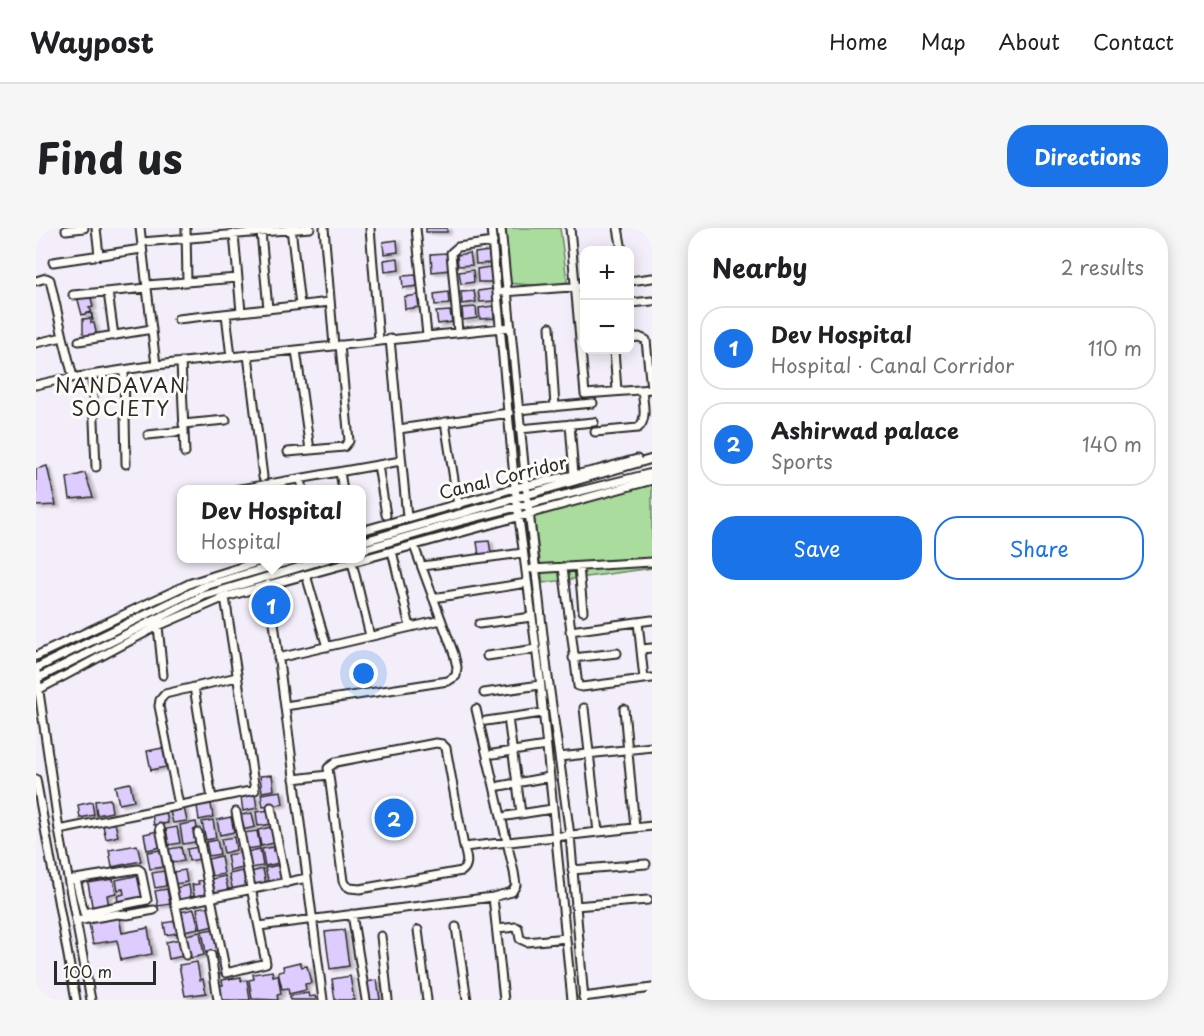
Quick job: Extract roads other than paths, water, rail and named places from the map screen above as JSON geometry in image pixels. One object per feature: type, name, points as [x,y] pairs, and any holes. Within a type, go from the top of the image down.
[{"type":"street","points":[[66,230],[84,228]]},
{"type":"street","points":[[96,228],[99,255]]},
{"type":"street","points":[[140,228],[156,365]]},
{"type":"street","points":[[186,228],[187,282]]},
{"type":"street","points":[[53,262],[187,238],[234,234],[242,231],[261,232],[310,228]]},
{"type":"street","points":[[288,452],[344,447],[349,441],[330,302],[324,228]]},
{"type":"street","points":[[370,228],[379,340]]},
{"type":"street","points":[[416,228],[427,335]]},
{"type":"street","points":[[491,228],[516,499],[540,685],[566,938],[570,1000]]},
{"type":"street","points":[[501,228],[529,515],[570,835],[584,999],[652,988]]},
{"type":"street","points":[[570,228],[580,281]]},
{"type":"street","points":[[618,228],[621,246]]},
{"type":"street","points":[[291,229],[300,306]]},
{"type":"street","points":[[261,232],[268,309]]},
{"type":"street","points":[[234,234],[241,312]]},
{"type":"street","points":[[458,332],[451,253],[458,247],[493,242]]},
{"type":"street","points":[[36,281],[46,278],[50,280],[73,377]]},
{"type":"street","points":[[73,295],[238,278]]},
{"type":"street","points":[[634,280],[652,278]]},
{"type":"street","points":[[498,293],[580,286]]},
{"type":"street","points":[[108,292],[114,336]]},
{"type":"street","points":[[634,303],[652,301]]},
{"type":"street","points":[[178,319],[330,302]]},
{"type":"street","points":[[226,314],[231,357]]},
{"type":"street","points":[[36,385],[73,377],[156,365],[511,327]]},
{"type":"street","points":[[550,327],[555,407]]},
{"type":"street","points":[[79,341],[152,329]]},
{"type":"street","points":[[36,343],[63,337]]},
{"type":"street","points":[[583,354],[585,394],[652,389],[646,340],[634,338]]},
{"type":"street","points":[[390,339],[407,518]]},
{"type":"street","points":[[296,350],[310,450]]},
{"type":"street","points":[[614,354],[617,391]]},
{"type":"street","points":[[248,356],[263,477]]},
{"type":"street","points":[[181,362],[185,453]]},
{"type":"street","points":[[124,370],[126,464]]},
{"type":"street","points":[[92,375],[96,467]]},
{"type":"street","points":[[595,432],[642,426],[644,418],[642,390]]},
{"type":"street","points":[[518,410],[593,403]]},
{"type":"street","points":[[399,429],[509,413]]},
{"type":"street","points":[[148,435],[226,420]]},
{"type":"street","points":[[520,429],[594,422]]},
{"type":"street","points":[[445,423],[458,505]]},
{"type":"street","points":[[570,424],[574,475]]},
{"type":"street","name":"Canal Corridor","points":[[366,530],[526,485],[652,454]]},
{"type":"street","points":[[366,541],[652,459]]},
{"type":"street","points":[[275,485],[401,461]]},
{"type":"street","points":[[378,465],[386,515]]},
{"type":"street","points":[[340,472],[343,485]]},
{"type":"street","points":[[366,549],[652,472]]},
{"type":"street","points":[[302,479],[303,485]]},
{"type":"street","points":[[366,558],[652,480]]},
{"type":"street","points":[[285,706],[453,680],[458,671],[456,661],[414,546]]},
{"type":"street","points":[[392,552],[410,627]]},
{"type":"street","points":[[422,566],[523,553]]},
{"type":"street","points":[[525,570],[652,562]]},
{"type":"street","points":[[36,656],[191,583],[254,563]]},
{"type":"street","points":[[37,674],[206,586],[283,563]]},
{"type":"street","points":[[37,674],[203,596],[313,563]]},
{"type":"street","points":[[38,690],[158,626],[225,597],[348,563]]},
{"type":"street","points":[[352,563],[370,636]]},
{"type":"street","points":[[563,567],[576,682],[579,687],[652,678]]},
{"type":"street","points":[[579,567],[583,611]]},
{"type":"street","points":[[306,575],[327,646]]},
{"type":"street","points":[[433,598],[527,583]]},
{"type":"street","points":[[269,584],[324,1000]]},
{"type":"street","points":[[59,830],[255,790],[225,597]]},
{"type":"street","points":[[479,624],[532,617]]},
{"type":"street","points":[[278,658],[441,620]]},
{"type":"street","points":[[570,631],[652,620]]},
{"type":"street","points":[[638,622],[644,679]]},
{"type":"street","points":[[158,626],[163,675]]},
{"type":"street","points":[[641,650],[652,648]]},
{"type":"street","points":[[487,656],[536,649]]},
{"type":"street","points":[[573,658],[617,653]]},
{"type":"street","points":[[37,674],[59,830],[72,880],[84,914],[147,900],[141,871],[138,869],[72,880]]},
{"type":"street","points":[[179,806],[159,704],[165,694],[237,677]]},
{"type":"street","points":[[484,693],[540,685]]},
{"type":"street","points":[[194,687],[212,799]]},
{"type":"street","points":[[584,708],[598,832]]},
{"type":"street","points":[[259,926],[493,897],[515,889],[514,872],[476,709]]},
{"type":"street","points":[[624,709],[635,828]]},
{"type":"street","points":[[486,721],[542,713]]},
{"type":"street","points":[[508,718],[521,813]]},
{"type":"street","points":[[436,743],[442,744],[446,748],[464,847],[467,864],[462,872],[360,889],[350,888],[345,885],[344,881],[328,768],[336,762],[436,743]]},
{"type":"street","points":[[493,754],[546,746]]},
{"type":"street","points":[[559,757],[652,747]]},
{"type":"street","points":[[294,779],[328,775]]},
{"type":"street","points":[[500,786],[549,777]]},
{"type":"street","points":[[36,779],[76,1000]]},
{"type":"street","points":[[271,807],[286,883]]},
{"type":"street","points":[[507,816],[552,809]]},
{"type":"street","points":[[198,833],[226,973],[266,963],[237,812]]},
{"type":"street","points":[[464,847],[652,826]]},
{"type":"street","points":[[160,828],[186,955]]},
{"type":"street","points":[[572,870],[646,864]]},
{"type":"street","points":[[175,905],[307,878]]},
{"type":"street","points":[[72,880],[76,921],[91,1000]]},
{"type":"street","points":[[493,897],[504,1000]]},
{"type":"street","points":[[575,906],[648,900]]},
{"type":"street","points":[[76,921],[154,910]]},
{"type":"street","points":[[352,914],[366,1000]]},
{"type":"street","points":[[456,927],[467,1000]]},
{"type":"street","points":[[497,929],[516,927],[520,939],[527,942],[566,938]]},
{"type":"street","points":[[418,930],[427,1000]]},
{"type":"street","points":[[381,936],[388,1000]]},
{"type":"street","points":[[211,955],[218,1000]]},
{"type":"water","points":[[401,805],[404,829],[388,832],[384,807]]},
{"type":"waterway","points":[[534,499],[578,488]]},
{"type":"waterway","points":[[366,545],[398,536]]},
{"type":"waterway","points":[[241,579],[297,563]]},
{"type":"waterway","points":[[45,667],[175,604]]},
{"type":"place","name":"Dev Hospital","points":[[271,605]]},
{"type":"place","name":"Ashirwad palace","points":[[394,818]]},
{"type":"district","name":"NANDAVAN SOCIETY","points":[[121,398]]}]
